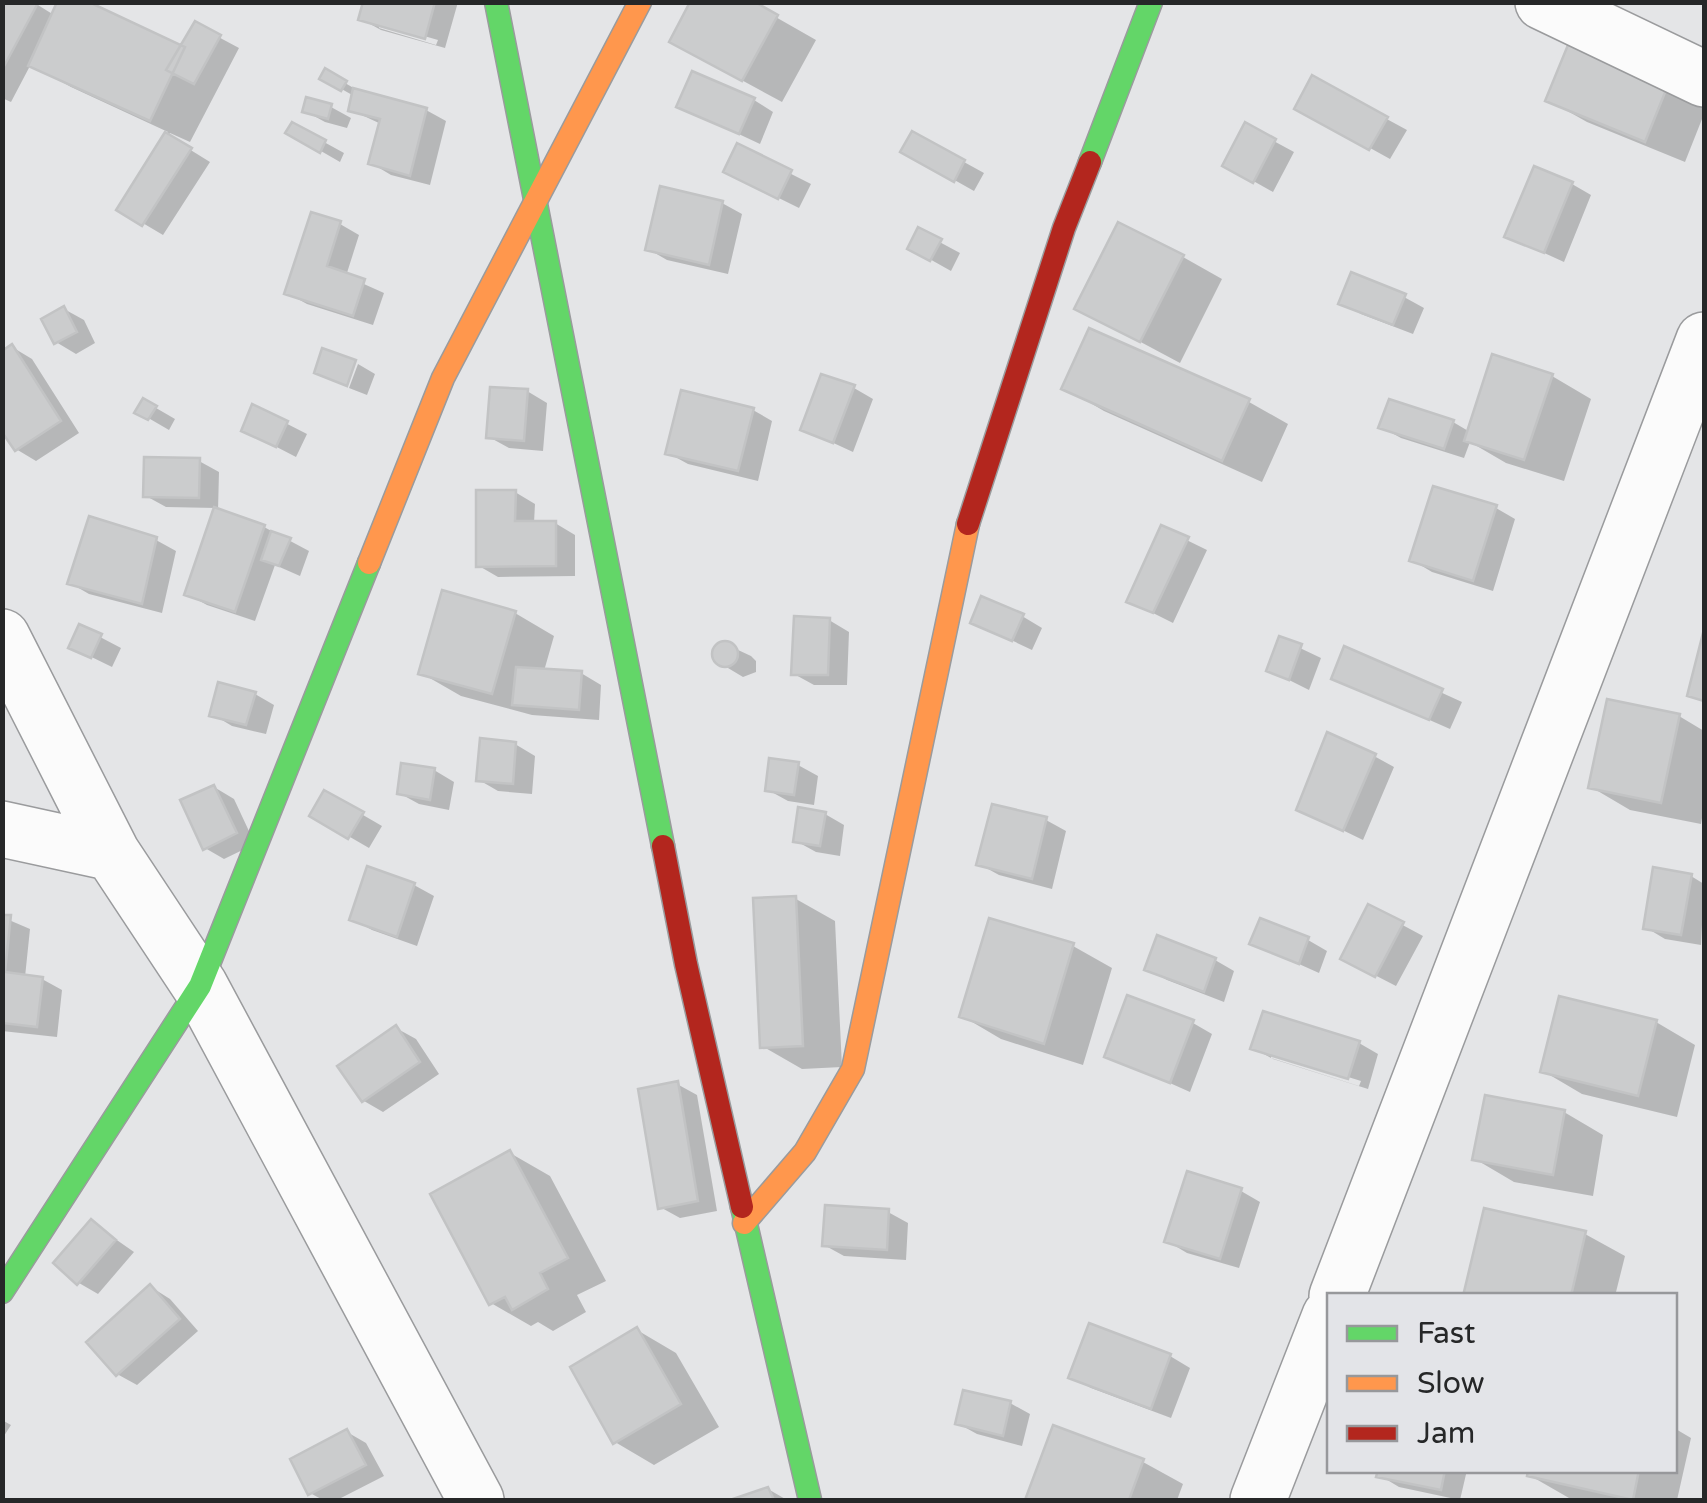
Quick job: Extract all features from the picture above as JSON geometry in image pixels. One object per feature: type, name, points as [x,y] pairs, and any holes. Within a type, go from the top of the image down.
[{"type":"street","points":[[496,2],[686,964],[810,1500]]},
{"type":"street","points":[[2,1292],[200,986],[444,378],[640,2]]},
{"type":"street","points":[[744,1223],[805,1152],[853,1069],[968,524],[1064,228],[1150,2]]},
{"type":"street","points":[[1543,2],[1704,79]]},
{"type":"street","points":[[1338,1293],[1704,340]]},
{"type":"street","points":[[2,637],[112,853],[200,986],[476,1500]]},
{"type":"street","points":[[2,829],[112,853]]},
{"type":"street","points":[[1258,1500],[1327,1324]]},
{"type":"building","points":[[2,2],[38,3],[2,70]]},
{"type":"building","points":[[57,2],[89,2],[185,47],[150,121],[28,66]]},
{"type":"building","points":[[363,2],[435,2],[425,39],[358,20]]},
{"type":"building","points":[[690,2],[755,2],[778,15],[742,81],[669,42]]},
{"type":"building","points":[[195,21],[221,35],[194,84],[166,70]]},
{"type":"building","points":[[1570,40],[1670,80],[1645,142],[1545,101]]},
{"type":"building","points":[[325,68],[347,81],[341,91],[319,79]]},
{"type":"building","points":[[692,71],[755,98],[739,134],[676,107]]},
{"type":"building","points":[[1312,75],[1388,117],[1369,150],[1294,109]]},
{"type":"building","points":[[353,88],[427,108],[410,176],[368,164],[380,119],[348,111]]},
{"type":"building","points":[[306,97],[332,104],[328,119],[302,112]]},
{"type":"building","points":[[292,122],[326,140],[320,153],[285,133]]},
{"type":"building","points":[[1245,122],[1276,139],[1253,183],[1222,166]]},
{"type":"building","points":[[912,131],[965,160],[954,182],[900,152]]},
{"type":"building","points":[[165,132],[192,148],[142,226],[116,210]]},
{"type":"building","points":[[737,143],[792,170],[778,199],[723,172]]},
{"type":"building","points":[[1534,166],[1573,182],[1544,253],[1504,237]]},
{"type":"building","points":[[660,186],[723,201],[709,265],[645,250]]},
{"type":"building","points":[[311,212],[341,221],[327,266],[365,279],[353,316],[284,294]]},
{"type":"building","points":[[1118,222],[1184,255],[1140,342],[1074,309]]},
{"type":"building","points":[[918,227],[942,239],[930,261],[907,249]]},
{"type":"building","points":[[1351,272],[1406,294],[1393,325],[1338,304]]},
{"type":"building","points":[[64,306],[77,332],[54,344],[41,319]]},
{"type":"building","points":[[1089,328],[1250,399],[1222,461],[1061,389]]},
{"type":"building","points":[[12,344],[61,421],[15,451],[2,432],[2,351]]},
{"type":"building","points":[[322,348],[356,360],[347,386],[314,373]]},
{"type":"building","points":[[1492,354],[1553,374],[1524,460],[1464,441]]},
{"type":"building","points":[[821,374],[855,385],[833,443],[800,430]]},
{"type":"building","points":[[490,387],[528,389],[524,441],[486,438]]},
{"type":"building","points":[[681,390],[754,408],[738,471],[665,454]]},
{"type":"building","points":[[143,398],[157,406],[148,420],[134,413]]},
{"type":"building","points":[[1389,399],[1454,420],[1444,449],[1378,428]]},
{"type":"building","points":[[252,404],[288,421],[276,447],[241,431]]},
{"type":"building","points":[[144,457],[200,458],[199,498],[143,497]]},
{"type":"building","points":[[1433,486],[1497,505],[1473,581],[1409,561]]},
{"type":"building","points":[[476,490],[516,490],[515,521],[556,521],[556,566],[476,567]]},
{"type":"building","points":[[214,507],[265,525],[235,612],[184,595]]},
{"type":"building","points":[[89,516],[157,537],[142,604],[67,584]]},
{"type":"building","points":[[1161,525],[1189,537],[1153,613],[1126,602]]},
{"type":"building","points":[[271,531],[291,538],[279,566],[261,560]]},
{"type":"building","points":[[442,590],[516,611],[492,694],[418,674]]},
{"type":"building","points":[[981,596],[1024,614],[1012,641],[970,623]]},
{"type":"building","points":[[794,616],[830,618],[828,675],[791,675]]},
{"type":"building","points":[[79,624],[102,634],[91,658],[68,648]]},
{"type":"building","points":[[1704,629],[1704,701],[1687,696]]},
{"type":"building","points":[[1279,636],[1302,644],[1289,680],[1266,671]]},
{"type":"building","points":[[725,641],[734,645],[738,654],[734,663],[725,667],[716,663],[712,654],[716,645]]},
{"type":"building","points":[[1344,646],[1443,689],[1429,720],[1331,679]]},
{"type":"building","points":[[516,667],[582,671],[579,710],[512,705]]},
{"type":"building","points":[[218,682],[256,692],[246,725],[209,716]]},
{"type":"building","points":[[1607,699],[1680,714],[1661,803],[1588,788]]},
{"type":"building","points":[[1327,732],[1376,754],[1343,831],[1296,810]]},
{"type":"building","points":[[480,738],[516,742],[513,784],[476,781]]},
{"type":"building","points":[[769,758],[799,762],[794,795],[765,791]]},
{"type":"building","points":[[401,763],[435,768],[430,800],[397,794]]},
{"type":"building","points":[[214,785],[237,833],[203,850],[180,800]]},
{"type":"building","points":[[324,790],[364,812],[348,839],[309,816]]},
{"type":"building","points":[[992,804],[1047,817],[1032,879],[976,865]]},
{"type":"building","points":[[798,807],[826,812],[820,846],[793,842]]},
{"type":"building","points":[[367,866],[415,883],[397,937],[349,920]]},
{"type":"building","points":[[1653,867],[1692,874],[1681,935],[1643,929]]},
{"type":"building","points":[[796,896],[803,1046],[760,1048],[753,898]]},
{"type":"building","points":[[1368,904],[1404,922],[1375,977],[1340,959]]},
{"type":"building","points":[[2,915],[11,915],[5,972],[43,977],[37,1027],[2,1023]]},
{"type":"building","points":[[989,918],[1074,943],[1044,1044],[959,1017]]},
{"type":"building","points":[[1260,918],[1309,937],[1299,964],[1249,944]]},
{"type":"building","points":[[1157,935],[1216,958],[1204,992],[1144,970]]},
{"type":"building","points":[[1127,995],[1194,1020],[1170,1083],[1104,1057]]},
{"type":"building","points":[[1559,996],[1657,1020],[1638,1096],[1540,1072]]},
{"type":"building","points":[[1263,1011],[1360,1041],[1348,1079],[1250,1049]]},
{"type":"building","points":[[396,1025],[420,1062],[362,1102],[337,1066]]},
{"type":"building","points":[[678,1081],[698,1201],[658,1209],[638,1089]]},
{"type":"building","points":[[1485,1095],[1565,1110],[1553,1175],[1472,1160]]},
{"type":"building","points":[[510,1150],[568,1258],[540,1273],[548,1289],[512,1310],[505,1297],[489,1305],[430,1194]]},
{"type":"building","points":[[1187,1171],[1242,1188],[1220,1259],[1164,1242]]},
{"type":"building","points":[[825,1205],[889,1209],[887,1250],[822,1246]]},
{"type":"building","points":[[1484,1208],[1586,1231],[1572,1293],[1464,1293]]},
{"type":"building","points":[[91,1219],[116,1240],[77,1285],[53,1263]]},
{"type":"building","points":[[150,1284],[180,1319],[116,1376],[86,1342]]},
{"type":"building","points":[[1089,1323],[1171,1354],[1151,1409],[1068,1378]]},
{"type":"building","points":[[637,1327],[681,1404],[613,1444],[570,1367]]},
{"type":"building","points":[[963,1390],[1011,1401],[1003,1436],[955,1424]]},
{"type":"building","points":[[1053,1425],[1144,1459],[1129,1500],[1025,1500]]},
{"type":"building","points":[[347,1429],[366,1465],[308,1495],[290,1459]]},
{"type":"building","points":[[1377,1473],[1444,1473],[1441,1490],[1376,1477]]},
{"type":"building","points":[[1528,1473],[1638,1473],[1633,1500],[1527,1476]]},
{"type":"building","points":[[768,1487],[774,1500],[730,1500]]},
{"type":"traffic: fast","points":[[496,2],[663,846]]},
{"type":"traffic: fast","points":[[1090,162],[1151,2]]},
{"type":"traffic: fast","points":[[2,1292],[200,986],[369,563]]},
{"type":"traffic: fast","points":[[742,1207],[810,1500]]},
{"type":"traffic: slow","points":[[369,563],[443,378],[640,2]]},
{"type":"traffic: slow","points":[[744,1223],[805,1152],[853,1069],[968,524]]},
{"type":"traffic: jam","points":[[968,524],[1064,228],[1090,162]]},
{"type":"traffic: jam","points":[[663,846],[742,1207]]}]
